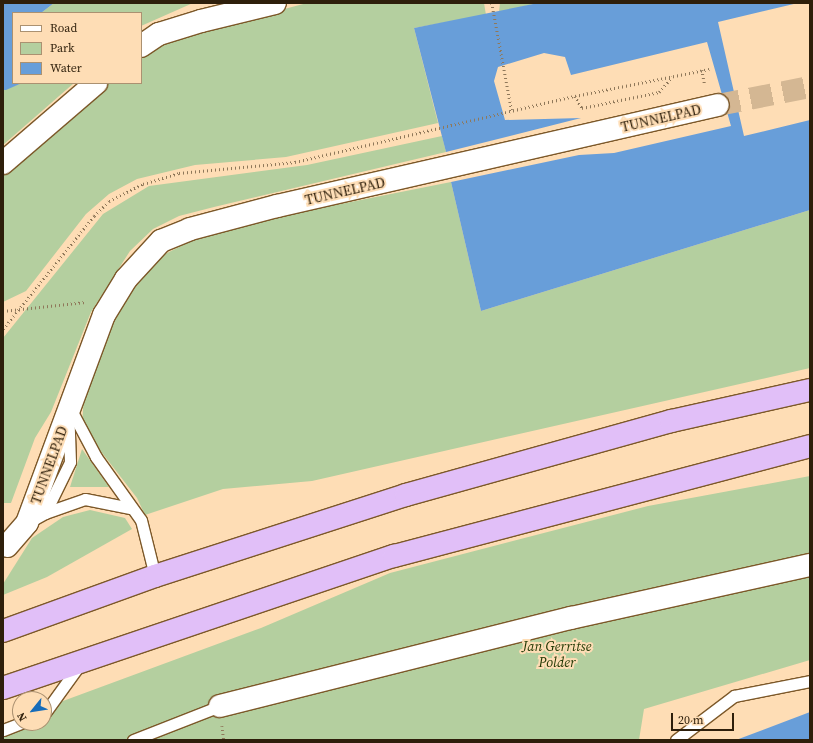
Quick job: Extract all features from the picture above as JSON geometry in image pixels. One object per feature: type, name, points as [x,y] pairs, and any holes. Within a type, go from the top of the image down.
[{"type":"highway","points":[[3,631],[155,576],[406,495],[671,421],[810,390]]},
{"type":"highway","points":[[3,688],[84,658],[394,556],[810,446]]},
{"type":"street","points":[[142,45],[159,34],[201,21],[275,3]]},
{"type":"street","points":[[3,164],[95,84]]},
{"type":"street","name":"TUNNELPAD","points":[[4,546],[36,518],[69,405],[113,298],[160,241],[190,229],[718,105]]},
{"type":"street","name":"TUNNELPAD","points":[[4,546],[42,448],[69,405]]},
{"type":"street","points":[[220,706],[563,619],[810,565]]},
{"type":"lane","points":[[69,405],[96,457],[130,508],[141,520],[155,576]]},
{"type":"lane","points":[[36,518],[85,499],[130,508]]},
{"type":"lane","points":[[52,703],[84,658]]},
{"type":"lane","points":[[676,740],[734,696],[810,681]]},
{"type":"lane","points":[[134,740],[220,706]]},
{"type":"path","points":[[492,3],[507,94],[512,112]]},
{"type":"path","points":[[3,329],[94,216],[125,191],[179,173],[295,162],[408,137],[575,96],[710,69]]},
{"type":"path","points":[[575,96],[582,108],[659,92],[672,77]]},
{"type":"path","points":[[3,311],[113,298]]},
{"type":"green space","points":[[54,3],[193,3],[142,26],[142,12],[42,12]]},
{"type":"green space","points":[[307,3],[484,3],[486,15],[414,28],[438,123],[286,157],[195,165],[137,179],[109,194],[86,214],[26,291],[3,302],[3,175],[105,84],[142,84],[142,53],[159,42]]},
{"type":"green space","points":[[500,3],[538,3],[499,12]]},
{"type":"green space","points":[[19,84],[73,84],[3,145],[3,90]]},
{"type":"green space","points":[[442,136],[446,152],[179,216],[153,229],[130,251],[91,312],[51,412],[35,438],[11,503],[3,503],[3,338],[103,214],[149,186],[307,165]]},
{"type":"green space","points":[[451,182],[481,311],[810,210],[810,368],[312,481],[223,489],[145,515],[137,498],[82,427],[84,393],[111,327],[133,290],[163,255],[215,229]]},
{"type":"green space","points":[[82,449],[109,487],[70,487]]},
{"type":"green space","name":"Jan Gerritse Polder","points":[[810,476],[810,660],[644,709],[639,740],[3,740],[3,736],[14,731],[52,731],[52,705],[261,628],[390,573],[648,506]]},
{"type":"green space","points":[[90,510],[125,518],[132,529],[47,577],[3,595],[3,584],[32,538],[63,517]]},
{"type":"water","points":[[3,3],[54,3],[42,12],[12,12],[12,84],[20,84],[3,90]]},
{"type":"water","points":[[538,3],[798,3],[718,22],[744,136],[810,120],[810,210],[481,311],[451,182],[579,155],[614,153],[731,126],[707,42],[571,75],[565,57],[544,53],[498,67],[494,81],[505,120],[581,118],[446,152],[414,28]]},
{"type":"water","points":[[810,712],[810,740],[736,740]]},
{"type":"tunnel","points":[[718,105],[810,87]]}]
